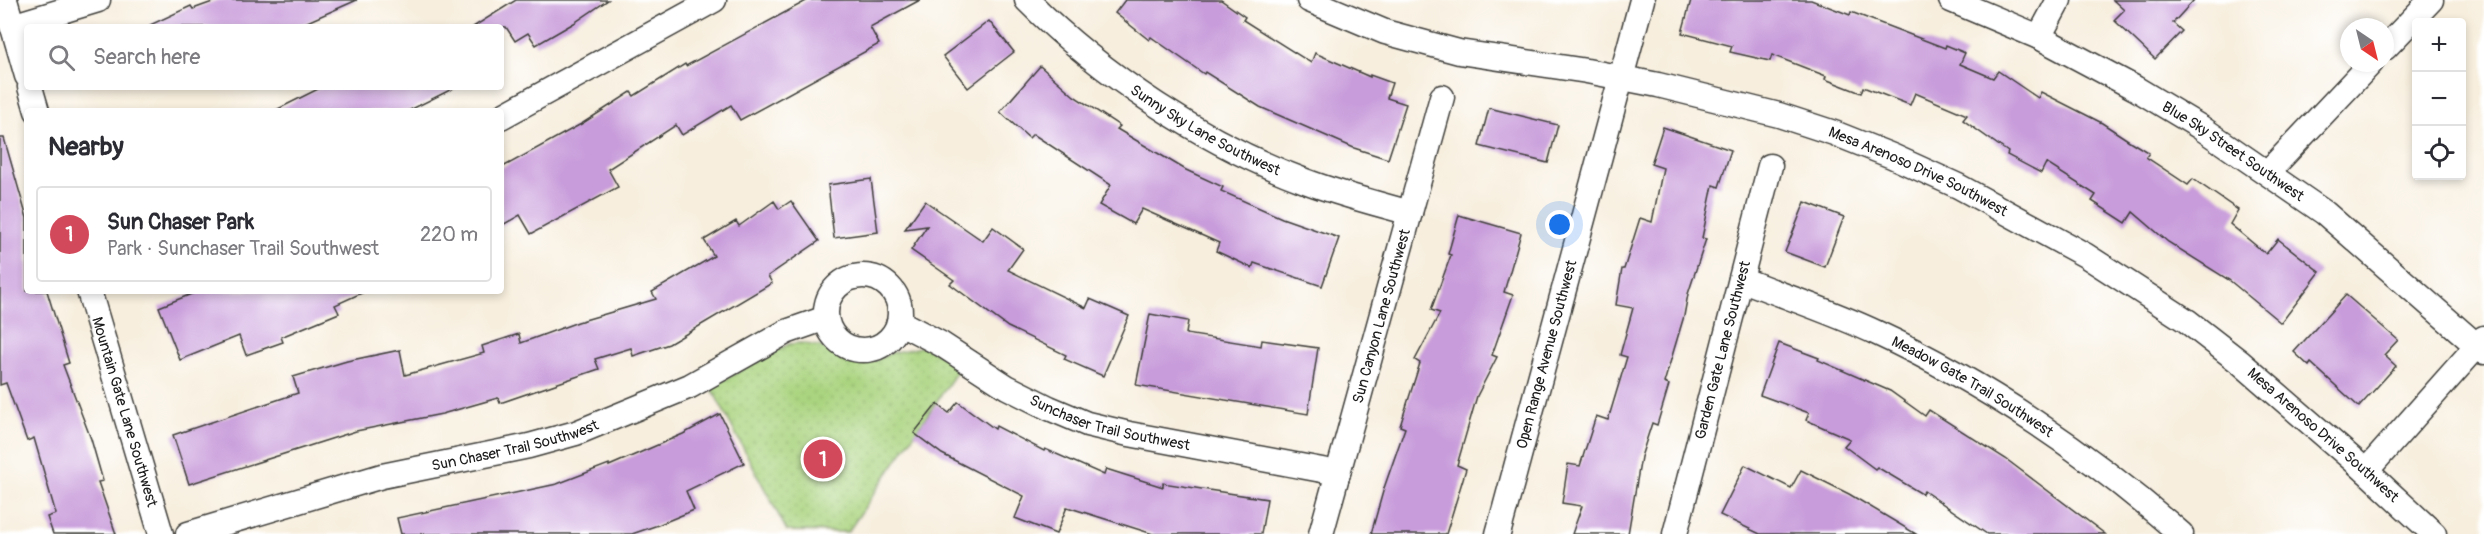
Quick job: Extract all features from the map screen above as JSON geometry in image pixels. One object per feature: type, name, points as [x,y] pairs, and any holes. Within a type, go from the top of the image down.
[{"type":"street","points":[[5,0],[24,66]]},
{"type":"street","points":[[12,26],[98,0]]},
{"type":"street","points":[[504,115],[714,0]]},
{"type":"street","name":"Sunny Sky Lane Southwest","points":[[1027,0],[1116,77],[1196,128],[1302,180],[1347,196],[1410,213]]},
{"type":"street","name":"Mesa Arenoso Drive Southwest","points":[[1309,0],[1385,32],[1459,52],[1566,67],[1622,78],[1779,115],[1834,133],[1930,173],[2024,221],[2120,276],[2187,321],[2241,363],[2366,471],[2434,534]]},
{"type":"street","name":"Open Range Avenue Southwest","points":[[1498,534],[1642,0]]},
{"type":"street","name":"Blue Sky Street Southwest","points":[[1951,0],[2039,37],[2135,88],[2268,172],[2325,213],[2482,345]]},
{"type":"street","points":[[2039,37],[2059,0]]},
{"type":"street","points":[[2394,39],[2431,0]]},
{"type":"street","points":[[2268,172],[2362,72]]},
{"type":"street","points":[[31,90],[36,108]]},
{"type":"street","name":"Sun Canyon Lane Southwest","points":[[1320,534],[1443,97]]},
{"type":"street","name":"Garden Gate Lane Southwest","points":[[1675,534],[1770,166]]},
{"type":"street","points":[[872,277],[892,289],[898,299],[899,322],[894,333],[886,342],[873,349],[861,350],[843,344],[835,337],[826,318],[831,295],[848,279],[872,277]]},
{"type":"street","name":"Meadow Gate Trail Southwest","points":[[1741,279],[1877,333],[1938,364],[2053,434],[2102,468],[2181,534]]},
{"type":"street","name":"Mountain Gate Lane Southwest","points":[[90,294],[160,534]]},
{"type":"street","name":"Sun Chaser Trail Southwest","points":[[188,534],[381,476],[529,446],[576,433],[690,386],[786,332],[826,318]]},
{"type":"street","name":"Sunchaser Trail Southwest","points":[[899,322],[941,344],[1007,387],[1087,424],[1338,473]]},
{"type":"street","points":[[2366,471],[2482,345]]},
{"type":"green space","points":[[801,343],[822,347],[842,360],[861,364],[891,353],[925,346],[960,367],[848,532],[787,531],[711,387],[789,344]]},
{"type":"building","points":[[218,0],[357,0],[303,24],[152,24],[191,6],[193,9]]},
{"type":"building","points":[[516,0],[608,0],[536,45],[528,33],[515,41],[504,24],[478,24]]},
{"type":"building","points":[[808,0],[920,0],[870,27],[879,44],[740,120],[731,105],[682,135],[676,125],[608,169],[618,187],[531,234],[520,215],[504,224],[504,166],[583,123],[631,92],[634,96],[685,64],[686,66]]},
{"type":"building","points":[[1125,0],[1221,0],[1245,17],[1243,20],[1311,63],[1315,53],[1370,77],[1370,75],[1392,83],[1387,98],[1406,104],[1388,159],[1354,148],[1260,107],[1205,72],[1204,74],[1151,37],[1149,40],[1115,13]]},
{"type":"building","points":[[1691,0],[1811,0],[1965,53],[1960,64],[1993,78],[1998,71],[2038,98],[2041,92],[2102,123],[2149,153],[2146,157],[2188,185],[2193,179],[2238,210],[2230,224],[2266,254],[2278,239],[2320,272],[2281,323],[2229,280],[2168,242],[2133,212],[2126,223],[2092,201],[2096,195],[2046,163],[2041,173],[2007,155],[2008,152],[1963,120],[1967,115],[1915,93],[1910,105],[1863,87],[1861,93],[1825,79],[1826,76],[1772,55],[1770,61],[1730,52],[1732,46],[1682,33]]},
{"type":"building","points":[[2113,0],[2194,0],[2173,23],[2182,31],[2155,59],[2114,20],[2124,10]]},
{"type":"building","points":[[989,21],[1014,52],[968,88],[943,56]]},
{"type":"building","points":[[1040,66],[1074,96],[1120,126],[1117,129],[1186,170],[1223,187],[1221,191],[1282,218],[1339,238],[1322,286],[1254,263],[1252,268],[1216,251],[1219,243],[1142,209],[1133,224],[1099,205],[1111,185],[1033,134],[1029,138],[1000,112]]},
{"type":"building","points":[[316,90],[450,90],[414,108],[280,108]]},
{"type":"building","points":[[1489,108],[1558,125],[1548,163],[1479,146]]},
{"type":"building","points":[[1663,127],[1731,150],[1719,187],[1713,185],[1702,238],[1706,239],[1688,294],[1684,316],[1664,383],[1669,385],[1657,425],[1652,423],[1641,457],[1628,534],[1572,534],[1582,506],[1562,503],[1568,464],[1580,466],[1596,416],[1608,420],[1627,357],[1620,355],[1633,308],[1616,305],[1622,269],[1624,269],[1640,218],[1652,222],[1663,168],[1651,164]]},
{"type":"building","points":[[0,138],[4,138],[24,208],[24,294],[48,294],[69,363],[63,365],[91,439],[103,481],[98,482],[116,534],[53,534],[47,517],[56,514],[34,438],[27,441],[6,383],[0,385]]},
{"type":"building","points":[[871,179],[878,232],[834,238],[828,185]]},
{"type":"building","points":[[774,201],[779,209],[791,201],[819,241],[768,276],[772,283],[669,344],[633,356],[631,348],[595,359],[599,369],[500,403],[498,398],[442,414],[356,431],[189,484],[173,435],[298,393],[293,377],[347,361],[400,350],[405,375],[484,353],[482,346],[519,334],[521,343],[578,322],[656,299],[652,292],[714,256],[704,240],[736,221],[739,226]]},
{"type":"building","points":[[925,201],[983,241],[993,227],[1023,249],[1008,270],[1086,308],[1090,299],[1129,316],[1103,376],[1064,359],[1066,355],[1008,327],[950,284],[954,280],[911,250],[927,226],[905,229]]},
{"type":"building","points":[[1805,202],[1844,217],[1825,267],[1785,252]]},
{"type":"building","points":[[1459,215],[1521,233],[1504,292],[1513,295],[1492,355],[1497,357],[1477,396],[1457,465],[1466,469],[1446,534],[1371,534],[1405,428],[1400,426],[1420,363],[1415,360],[1440,313],[1431,310],[1451,255],[1448,254]]},
{"type":"building","points":[[192,294],[359,294],[335,305],[339,313],[281,337],[283,342],[246,355],[239,336],[180,360],[159,307]]},
{"type":"building","points":[[2346,295],[2398,340],[2384,355],[2396,366],[2359,407],[2311,363],[2309,366],[2294,352]]},
{"type":"building","points":[[1150,314],[1188,321],[1186,334],[1261,346],[1262,340],[1318,348],[1308,414],[1136,385]]},
{"type":"building","points":[[1779,343],[1819,358],[1818,360],[1890,391],[1925,416],[1929,410],[2006,459],[2105,534],[1987,534],[1924,491],[1922,494],[1877,467],[1875,469],[1844,446],[1850,439],[1806,420],[1809,413],[1760,395]]},
{"type":"building","points":[[958,402],[995,429],[996,426],[1044,451],[1045,449],[1104,475],[1106,469],[1163,487],[1163,483],[1267,499],[1261,534],[1153,534],[1067,507],[1056,534],[1015,518],[1024,496],[942,454],[914,433],[937,404],[949,413]]},
{"type":"building","points":[[720,414],[744,463],[686,491],[694,510],[658,525],[632,534],[401,534],[397,518],[557,484],[609,464],[609,466],[683,434]]},
{"type":"building","points":[[1745,465],[1791,488],[1801,470],[1849,494],[1916,534],[1760,534],[1720,515]]},
{"type":"place","name":"Sun Chaser Park","points":[[823,459]]}]
